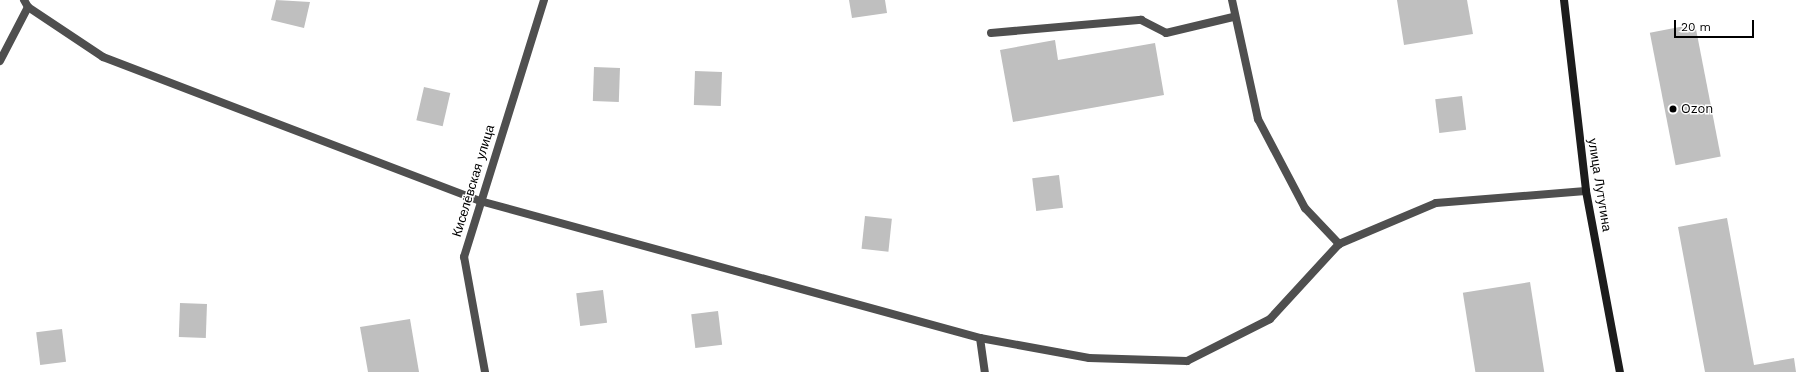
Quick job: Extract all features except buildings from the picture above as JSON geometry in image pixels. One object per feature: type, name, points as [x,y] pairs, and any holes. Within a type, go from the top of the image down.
[{"type":"main road","name":"улица Лутугина","points":[[1564,0],[1586,191],[1620,372]]},
{"type":"street","name":"Киселёвская улица","points":[[485,372],[464,257],[480,201],[544,0]]},
{"type":"street","points":[[1232,0],[1233,17],[1258,119],[1305,208],[1339,244]]},
{"type":"street","points":[[0,61],[26,4],[103,57],[480,201],[980,338],[1089,358],[1187,361],[1270,319],[1339,244],[1436,203],[1586,191]]},
{"type":"street","points":[[992,34],[1141,20],[1166,33],[1233,17]]},
{"type":"street","points":[[980,338],[985,372]]},
{"type":"place","name":"Ozon","points":[[1673,109]]}]
